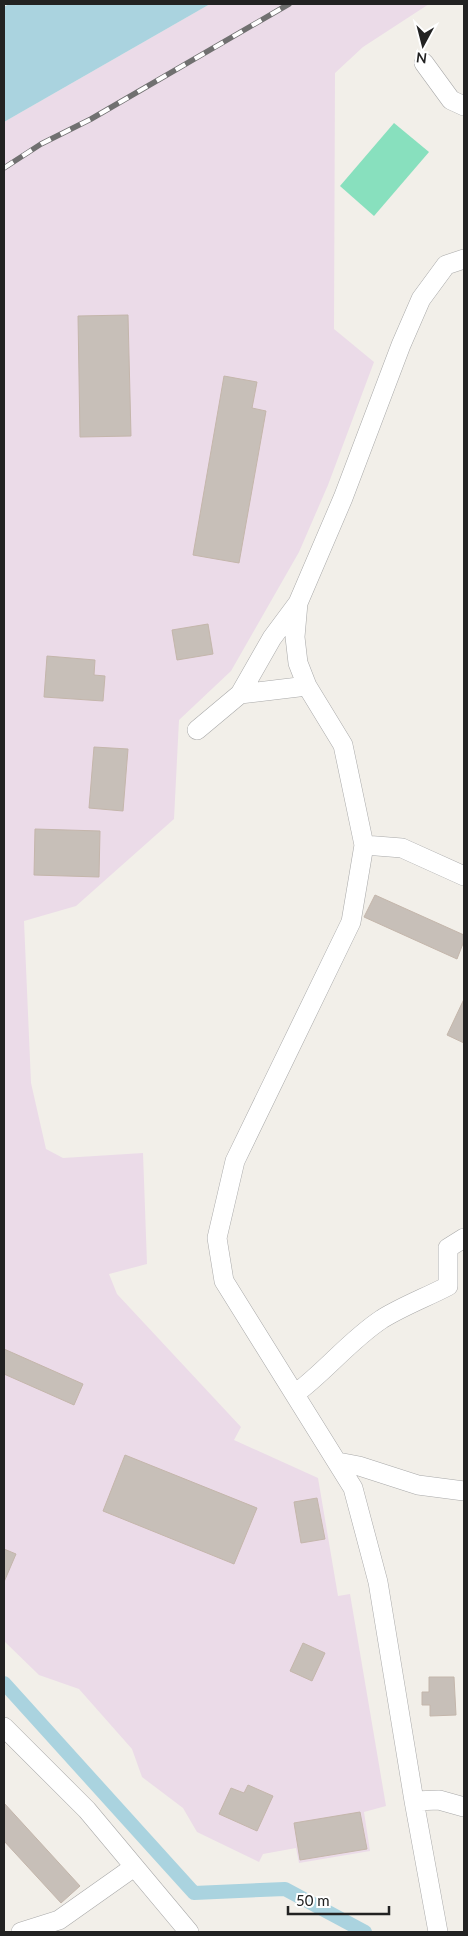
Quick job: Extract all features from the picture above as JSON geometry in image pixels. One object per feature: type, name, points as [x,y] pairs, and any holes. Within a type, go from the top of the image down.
[{"type":"street","points":[[424,63],[451,100],[464,106]]},
{"type":"street","points":[[197,730],[240,694],[272,638],[298,603],[343,498],[401,345],[421,299],[446,265],[464,259]]},
{"type":"street","points":[[298,603],[296,637],[298,663],[307,686],[343,745],[364,845],[351,922],[236,1161],[217,1238],[224,1281],[353,1488],[378,1582],[414,1801],[438,1932]]},
{"type":"street","points":[[240,694],[307,686]]},
{"type":"street","points":[[364,845],[402,848],[464,876]]},
{"type":"street","points":[[295,1394],[314,1380],[340,1352],[383,1318],[448,1286],[448,1248],[464,1238]]},
{"type":"street","points":[[338,1462],[359,1466],[418,1485],[464,1491]]},
{"type":"street","points":[[4,1727],[86,1810],[189,1932]]},
{"type":"street","points":[[414,1801],[439,1800],[464,1807]]},
{"type":"street","points":[[21,1932],[59,1920],[134,1867]]},
{"type":"shaded area","points":[[210,4],[429,4],[363,47],[335,73],[334,329],[374,362],[328,485],[299,552],[231,671],[179,720],[174,819],[76,906],[24,921],[31,1083],[46,1149],[63,1158],[143,1153],[147,1264],[109,1274],[117,1294],[241,1427],[234,1440],[318,1478],[338,1596],[350,1594],[386,1806],[364,1812],[370,1851],[299,1863],[296,1848],[263,1854],[259,1862],[197,1832],[183,1808],[142,1777],[132,1749],[79,1689],[39,1675],[4,1641],[4,122]]},
{"type":"green space","points":[[394,123],[429,152],[374,216],[340,186]]},
{"type":"water","points":[[9,4],[210,4],[4,122],[4,7]]},
{"type":"building","points":[[128,315],[131,436],[80,437],[78,316]]},
{"type":"building","points":[[224,376],[257,382],[252,408],[266,411],[239,563],[193,555]]},
{"type":"building","points":[[208,624],[213,654],[177,660],[172,630]]},
{"type":"building","points":[[47,656],[95,660],[94,675],[105,676],[103,701],[44,697]]},
{"type":"building","points":[[94,747],[128,749],[123,811],[89,808]]},
{"type":"building","points":[[35,829],[100,831],[99,877],[34,875]]},
{"type":"building","points":[[375,895],[464,935],[464,941],[457,959],[364,917]]},
{"type":"building","points":[[464,999],[464,1043],[447,1035]]},
{"type":"building","points":[[4,1349],[83,1384],[74,1405],[4,1374]]},
{"type":"building","points":[[125,1455],[257,1508],[234,1564],[103,1511]]},
{"type":"building","points":[[317,1498],[325,1539],[301,1543],[294,1502]]},
{"type":"building","points":[[4,1549],[16,1554],[4,1582]]},
{"type":"building","points":[[303,1643],[325,1653],[312,1681],[290,1671]]},
{"type":"building","points":[[429,1677],[454,1677],[456,1715],[430,1716],[430,1705],[422,1705],[422,1692],[429,1692]]},
{"type":"building","points":[[248,1785],[273,1796],[257,1831],[219,1814],[231,1788],[244,1793]]},
{"type":"building","points":[[4,1803],[80,1886],[61,1903],[4,1841]]},
{"type":"building","points":[[360,1812],[367,1849],[300,1860],[294,1823]]},
{"type":"waterway","points":[[4,1683],[194,1893],[285,1889],[365,1932]]},
{"type":"railway","points":[[4,168],[41,144],[91,119],[289,4]]}]
